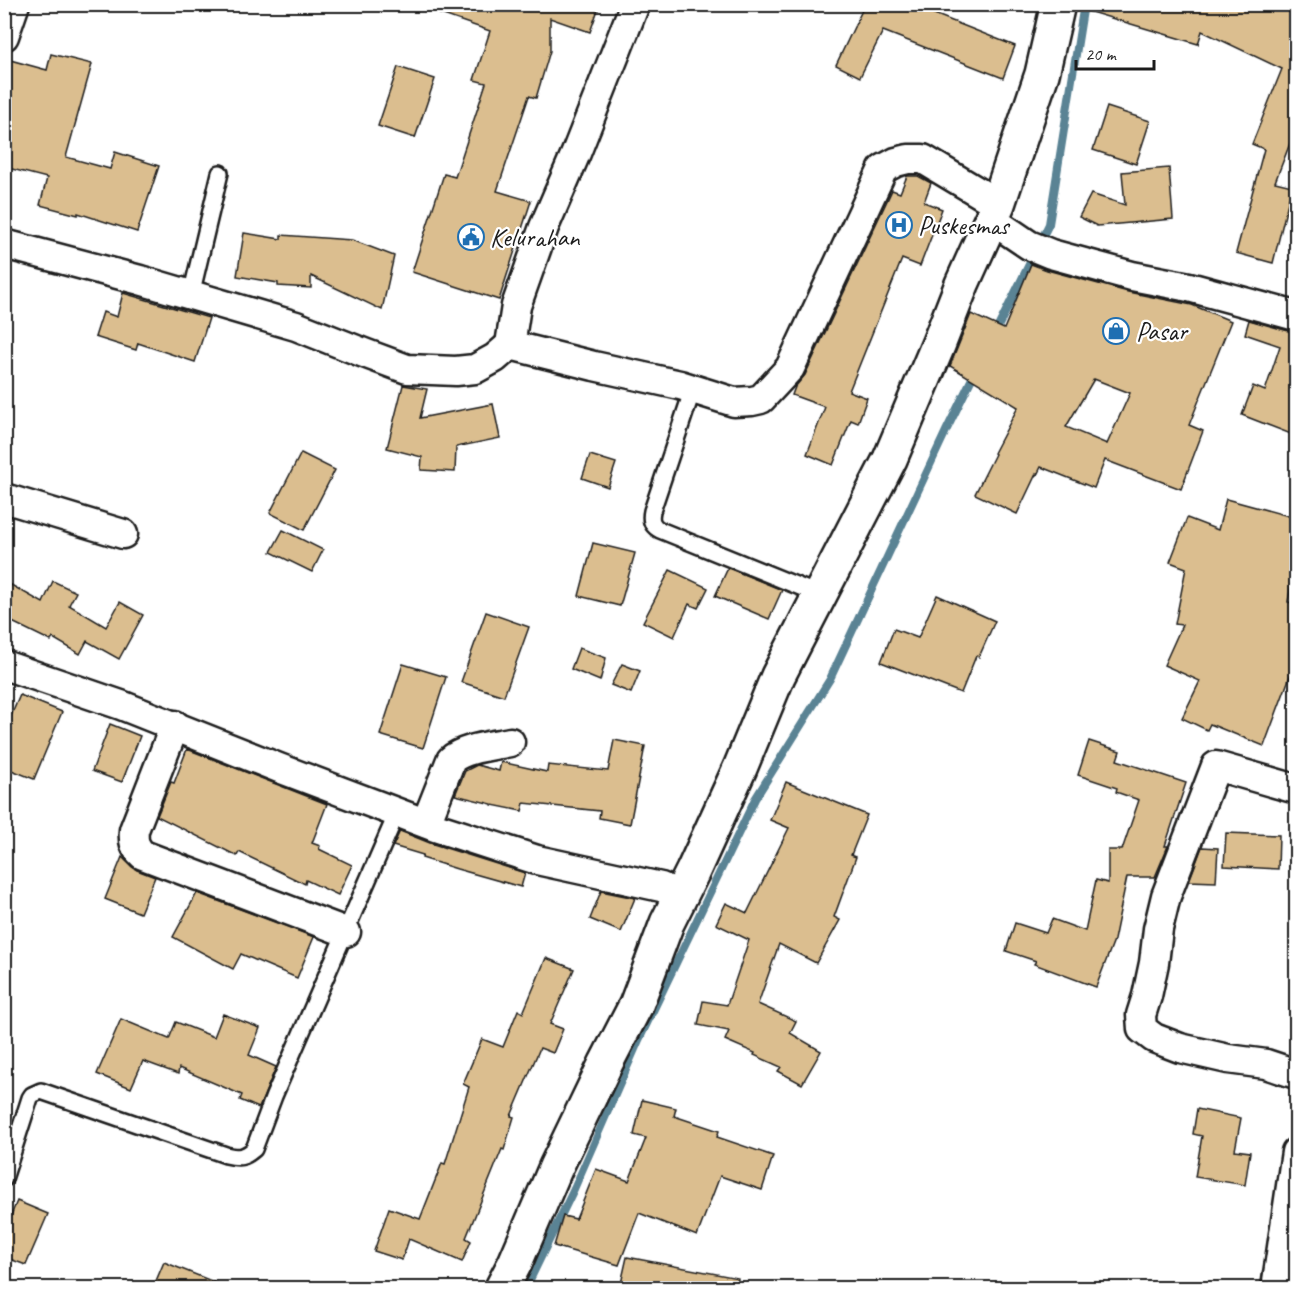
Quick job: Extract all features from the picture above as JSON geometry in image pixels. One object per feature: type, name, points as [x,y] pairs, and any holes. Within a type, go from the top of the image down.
[{"type":"street","points":[[4,36],[15,4]]},
{"type":"street","points":[[4,244],[296,326],[407,369],[456,371],[475,369],[495,358],[510,345],[516,306],[544,227],[635,4]]},
{"type":"street","points":[[502,1288],[556,1167],[636,1005],[667,923],[740,768],[778,676],[890,459],[962,284],[995,212],[1042,74],[1058,4]]},
{"type":"street","points":[[510,345],[693,389],[734,402],[752,402],[761,399],[790,368],[883,169],[908,159],[923,159],[995,212],[1040,250],[1132,276],[1189,287],[1296,316]]},
{"type":"street","points":[[4,498],[123,534]]},
{"type":"street","points":[[4,664],[175,725],[279,768],[426,823],[537,860],[661,886],[681,895]]},
{"type":"street","points":[[175,725],[134,830],[135,848],[143,855],[346,932]]},
{"type":"street","points":[[426,823],[451,760],[457,754],[510,742]]},
{"type":"street","points":[[1296,789],[1216,766],[1166,896],[1158,929],[1154,963],[1141,1015],[1142,1029],[1154,1038],[1180,1048],[1228,1059],[1266,1064],[1296,1074]]},
{"type":"street","points":[[1276,1288],[1293,1198],[1296,1152]]},
{"type":"lane","points":[[191,295],[220,173]]},
{"type":"lane","points":[[693,389],[652,511],[653,525],[660,531],[820,595]]},
{"type":"lane","points":[[4,1179],[30,1098],[41,1091],[226,1155],[236,1157],[248,1155],[254,1149],[274,1096],[397,813]]},
{"type":"building","points":[[423,4],[600,4],[590,32],[550,18],[550,51],[536,98],[529,96],[497,191],[531,201],[499,300],[412,272],[444,174],[455,177],[486,83],[474,80],[490,31],[423,8]]},
{"type":"building","points":[[865,4],[909,4],[1015,46],[1003,78],[883,31],[860,77],[836,65]]},
{"type":"building","points":[[1085,4],[1296,4],[1296,128],[1275,182],[1292,186],[1273,263],[1236,253],[1264,149],[1252,144],[1282,69],[1202,31],[1198,44],[1084,10]]},
{"type":"building","points":[[51,54],[92,64],[66,157],[110,169],[115,152],[159,166],[137,232],[78,213],[78,215],[40,205],[47,178],[4,167],[4,71],[10,60],[47,70]]},
{"type":"building","points":[[398,67],[435,79],[415,138],[378,126]]},
{"type":"building","points":[[1107,107],[1150,121],[1136,164],[1093,150]]},
{"type":"building","points":[[1169,168],[1173,219],[1097,226],[1079,217],[1091,194],[1125,205],[1122,172]]},
{"type":"building","points":[[907,176],[918,176],[931,183],[924,202],[942,209],[920,266],[902,259],[849,391],[867,398],[858,423],[851,420],[833,465],[807,454],[825,407],[792,395],[795,387],[805,375],[892,190],[900,193]]},
{"type":"building","points":[[244,233],[281,239],[281,235],[352,240],[394,256],[382,310],[311,276],[311,288],[278,286],[278,283],[237,276]]},
{"type":"building","points":[[1031,264],[1128,292],[1192,305],[1231,321],[1189,425],[1203,431],[1181,489],[1105,460],[1094,488],[1041,467],[1017,514],[975,494],[1018,407],[950,366],[971,314],[1004,329]],"holes":[[[1094,379],[1130,393],[1107,444],[1066,427]]]},
{"type":"building","points":[[123,293],[209,318],[195,362],[138,343],[136,350],[95,337],[103,312],[117,317]]},
{"type":"building","points":[[1249,320],[1296,332],[1296,436],[1242,415],[1253,386],[1265,391],[1280,346],[1245,334]]},
{"type":"building","points":[[403,385],[427,389],[420,418],[493,404],[500,438],[456,447],[455,472],[421,470],[422,457],[387,448]]},
{"type":"building","points":[[301,453],[335,470],[304,530],[270,513]]},
{"type":"building","points":[[590,455],[616,463],[608,487],[582,478]]},
{"type":"building","points":[[1226,499],[1296,518],[1296,556],[1288,602],[1296,604],[1296,660],[1264,746],[1210,724],[1207,730],[1182,718],[1200,681],[1164,665],[1182,625],[1175,624],[1186,568],[1170,562],[1187,518],[1218,530]]},
{"type":"building","points":[[283,530],[323,550],[312,572],[271,552]]},
{"type":"building","points":[[593,543],[635,553],[620,606],[579,596]]},
{"type":"building","points":[[728,568],[782,590],[769,619],[715,596]]},
{"type":"building","points":[[670,570],[708,588],[698,608],[689,604],[674,637],[643,622]]},
{"type":"building","points":[[4,581],[43,603],[53,581],[76,592],[69,605],[106,627],[120,602],[143,615],[119,659],[87,641],[80,654],[53,638],[51,641],[4,618]]},
{"type":"building","points":[[937,595],[995,621],[979,657],[976,656],[961,693],[881,662],[894,629],[918,638]]},
{"type":"building","points":[[486,612],[529,627],[504,696],[461,682]]},
{"type":"building","points":[[579,648],[606,658],[600,681],[571,669]]},
{"type":"building","points":[[403,664],[446,677],[423,748],[380,735]]},
{"type":"building","points":[[622,664],[640,671],[631,693],[611,685]]},
{"type":"building","points":[[20,695],[62,712],[34,779],[4,767],[4,732]]},
{"type":"building","points":[[110,724],[140,736],[122,782],[92,771]]},
{"type":"building","points":[[614,740],[645,746],[630,824],[599,818],[600,811],[524,803],[522,811],[455,795],[465,771],[477,765],[499,771],[501,762],[547,772],[548,765],[608,771]]},
{"type":"building","points":[[1089,741],[1120,751],[1117,760],[1186,783],[1165,846],[1168,846],[1155,877],[1127,877],[1114,940],[1096,987],[1034,964],[1036,961],[1006,951],[1015,923],[1046,933],[1052,919],[1085,931],[1096,880],[1108,883],[1108,850],[1122,850],[1139,800],[1116,792],[1117,788],[1078,775]]},
{"type":"building","points":[[187,749],[327,804],[312,843],[320,846],[319,849],[352,865],[338,895],[306,880],[305,884],[239,852],[237,856],[157,816],[171,782],[174,783]]},
{"type":"building","points":[[786,782],[867,815],[851,855],[856,857],[834,917],[840,920],[816,963],[779,944],[758,1004],[796,1021],[790,1033],[821,1051],[802,1084],[778,1071],[781,1067],[725,1040],[729,1031],[698,1025],[703,1001],[727,1005],[749,940],[716,924],[726,903],[747,913],[789,828],[770,820]]},
{"type":"building","points":[[400,831],[430,843],[525,873],[521,887],[422,858],[423,855],[393,846]]},
{"type":"building","points":[[1226,833],[1279,835],[1278,869],[1224,866]]},
{"type":"building","points":[[1202,847],[1218,848],[1216,882],[1189,881]]},
{"type":"building","points":[[122,857],[132,867],[155,877],[140,913],[105,899]]},
{"type":"building","points":[[601,891],[635,898],[621,932],[590,919]]},
{"type":"building","points":[[197,893],[314,937],[297,978],[241,954],[233,969],[173,937]]},
{"type":"building","points":[[546,958],[574,969],[550,1024],[563,1029],[553,1053],[540,1048],[511,1116],[514,1117],[504,1150],[502,1149],[466,1238],[471,1241],[462,1262],[409,1239],[402,1260],[374,1251],[389,1208],[420,1219],[442,1163],[445,1164],[469,1087],[463,1084],[482,1039],[503,1047],[518,1010],[523,1013]]},
{"type":"building","points":[[223,1014],[260,1028],[249,1055],[276,1067],[259,1108],[240,1100],[242,1095],[179,1068],[178,1074],[143,1061],[131,1088],[97,1074],[121,1019],[169,1039],[176,1022],[214,1037]]},
{"type":"building","points":[[642,1100],[676,1108],[674,1116],[719,1131],[717,1137],[773,1156],[762,1190],[720,1176],[697,1236],[639,1213],[619,1265],[554,1246],[563,1216],[576,1219],[596,1169],[629,1181],[646,1138],[634,1135]]},
{"type":"building","points":[[1197,1109],[1241,1118],[1235,1150],[1250,1152],[1245,1185],[1195,1177],[1202,1136],[1193,1134]]},
{"type":"building","points":[[17,1201],[48,1214],[26,1265],[4,1257],[4,1232]]},
{"type":"building","points":[[627,1257],[738,1278],[737,1288],[620,1288]]},
{"type":"building","points":[[164,1262],[229,1288],[153,1288]]},
{"type":"waterway","points":[[994,335],[1049,224],[1084,4]]},
{"type":"waterway","points":[[526,1288],[574,1189],[639,1040],[755,799],[830,679],[976,370]]},
{"type":"place","name":"Puskesmas","points":[[899,225]]},
{"type":"place","name":"Kelurahan","points":[[471,237]]},
{"type":"place","name":"Pasar","points":[[1116,331]]}]
